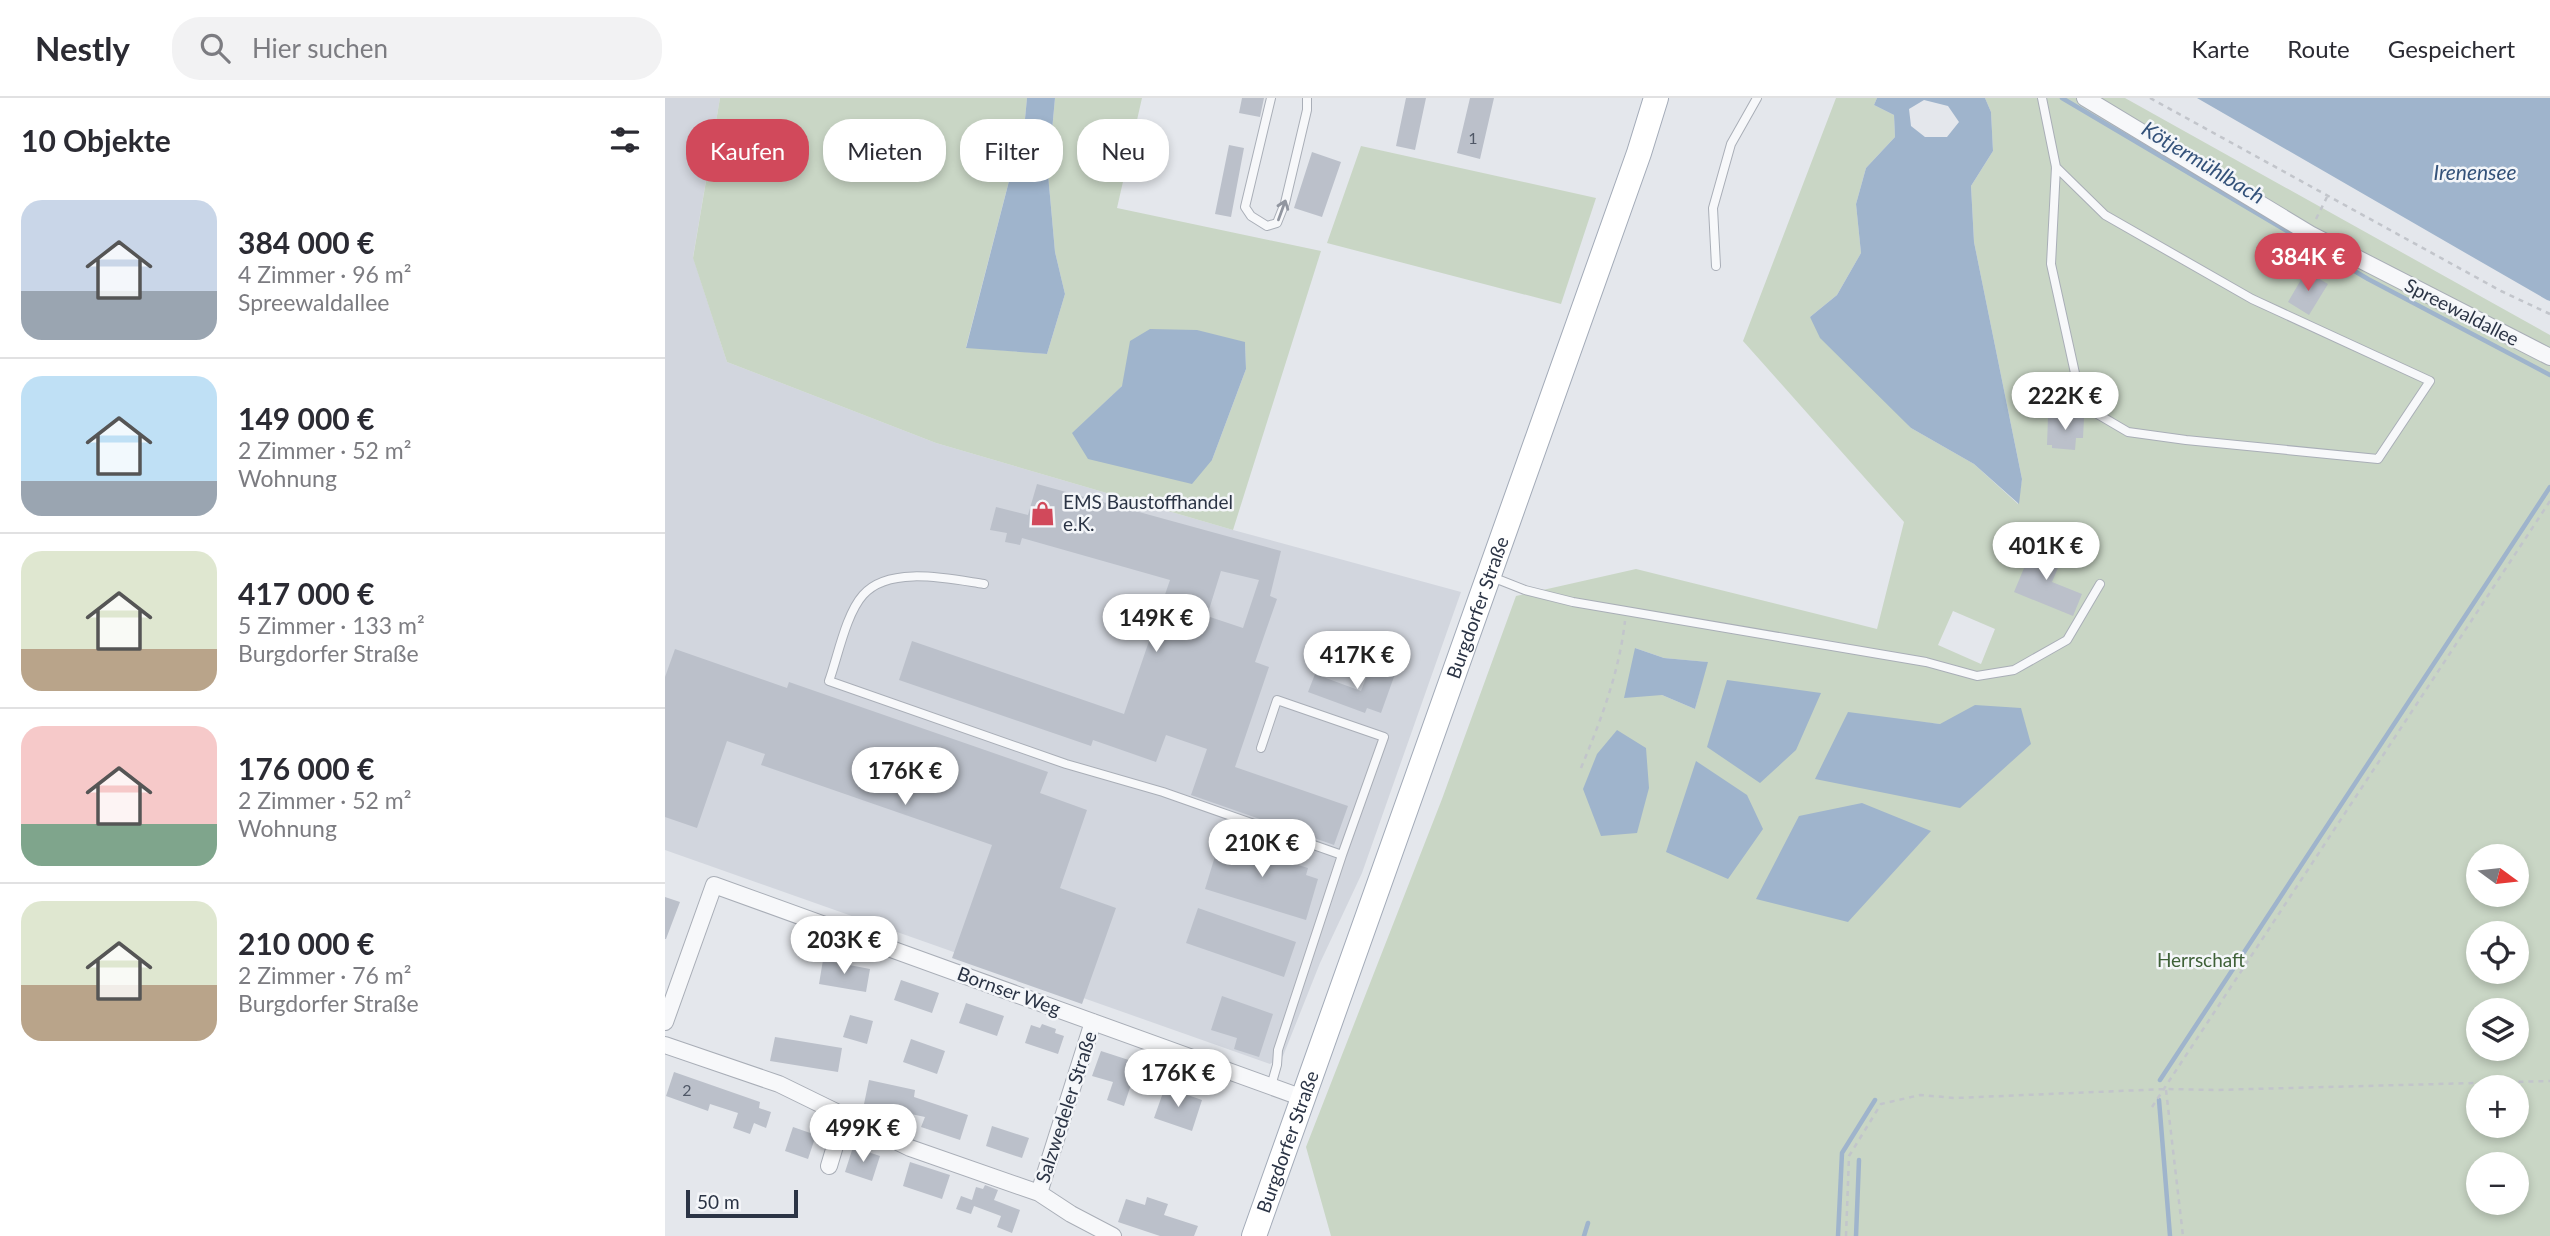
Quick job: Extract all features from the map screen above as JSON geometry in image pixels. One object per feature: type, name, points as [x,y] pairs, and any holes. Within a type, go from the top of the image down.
[{"type":"main road","name":"Burgdorfer Straße","points":[[1254,1236],[1639,153],[1656,98]]},
{"type":"street","name":"Spreewaldallee","points":[[2085,98],[2310,234],[2550,357]]},
{"type":"street","name":"Bornser Weg","points":[[665,1022],[713,885],[1303,1098]]},
{"type":"street","name":"Salzwedeler Straße","points":[[1039,1193],[1093,1022]]},
{"type":"street","name":"Salzwedeler Straße","points":[[665,1045],[779,1084],[910,1148],[1039,1193],[1071,1214],[1114,1236]]},
{"type":"street","points":[[829,1166],[844,1116]]},
{"type":"lane","points":[[1271,98],[1245,206],[1251,216],[1267,226],[1277,223],[1285,203],[1307,110],[1307,98]]},
{"type":"lane","points":[[1716,266],[1713,208],[1731,144],[1757,98]]},
{"type":"lane","points":[[2042,98],[2056,167],[2051,264],[2082,405],[2128,432],[2378,459],[2430,381],[2252,299],[2105,215],[2056,167]]},
{"type":"lane","points":[[984,584],[910,576],[871,587],[861,596],[851,617],[829,681],[1066,764],[1163,792],[1342,855]]},
{"type":"lane","points":[[1489,576],[1525,590],[1573,602],[1926,662],[1977,676],[2014,670],[2067,640],[2099,584]]},
{"type":"lane","points":[[1261,748],[1277,701],[1384,737],[1278,1050],[1271,1086]]},
{"type":"path","points":[[2150,98],[2327,197],[2550,314]]},
{"type":"path","points":[[2310,234],[2327,197]]},
{"type":"path","points":[[2152,1107],[2550,501]]},
{"type":"path","points":[[1581,768],[1607,705],[1622,646],[1626,611]]},
{"type":"path","points":[[1846,1236],[1849,1156],[1881,1104],[1920,1095],[1955,1098],[2166,1089],[2550,1081]]},
{"type":"path","points":[[2166,1089],[2183,1236]]},
{"type":"shaded area","name":"EMS Baustoffhandel e.K.","points":[[665,98],[720,98],[716,119],[686,119],[686,182],[706,182],[693,257],[727,362],[936,443],[1233,530],[1461,592],[1362,873],[1320,963],[1283,1056],[1270,1064],[665,850]]},
{"type":"green space","points":[[720,98],[1027,98],[1025,119],[960,119],[960,182],[1009,182],[966,347],[1047,354],[1065,294],[1055,252],[1049,182],[1063,182],[1063,119],[1053,119],[1055,98],[1142,98],[1137,119],[1077,119],[1077,182],[1123,182],[1117,208],[1321,251],[1233,530],[936,443],[727,362],[693,258],[706,182],[809,182],[809,119],[716,119]],"holes":[[[1245,342],[1246,369],[1212,460],[1073,433],[1122,386]]]},
{"type":"green space","name":"Herrschaft","points":[[1836,98],[1877,98],[1874,105],[1894,115],[1895,137],[1866,168],[1856,204],[1861,253],[1837,295],[1810,317],[1911,428],[1974,464],[2018,504],[2022,479],[1974,242],[1971,186],[1993,151],[1991,112],[1985,98],[2125,98],[2550,335],[2550,1236],[1331,1236],[1306,1147],[1442,799],[1516,596],[1636,569],[1877,629],[1904,522],[1743,341]],"holes":[[[1953,611],[1995,629],[1981,664],[1938,645]],[[1635,648],[1664,658],[1707,662],[1695,709],[1662,695]],[[1908,721],[1940,724],[1816,778]]]},
{"type":"green space","points":[[1361,146],[1596,198],[1561,304],[1327,243]]},
{"type":"water","points":[[1027,98],[1055,98],[1053,119],[1025,119]]},
{"type":"water","points":[[1877,98],[1985,98],[1991,112],[1993,151],[1971,186],[1974,242],[2022,479],[2019,504],[1974,464],[1911,428],[1820,338],[1810,317],[1837,295],[1861,253],[1856,204],[1866,168],[1895,137],[1894,115],[1874,105]],"holes":[[[1924,100],[1948,106],[1959,122],[1947,137],[1925,137],[1911,126],[1909,109]]]},
{"type":"water","name":"Irenensee","points":[[2197,98],[2550,98],[2550,301],[2547,300]]},
{"type":"water","points":[[1009,182],[1049,182],[1055,252],[1065,294],[1047,354],[966,348]]},
{"type":"water","points":[[1150,329],[1197,330],[1245,342],[1246,369],[1212,460],[1192,484],[1088,459],[1072,433],[1122,386],[1130,341]]},
{"type":"water","points":[[1635,648],[1664,658],[1708,662],[1695,709],[1662,695],[1624,698]]},
{"type":"water","points":[[1727,680],[1821,693],[1796,750],[1760,783],[1707,747]]},
{"type":"water","points":[[1975,705],[2021,708],[2031,744],[1960,808],[1815,779],[1848,712],[1940,724]]},
{"type":"water","points":[[1617,730],[1646,748],[1649,788],[1637,833],[1601,836],[1583,789],[1597,754]]},
{"type":"water","points":[[1696,761],[1747,795],[1763,829],[1728,879],[1666,852]]},
{"type":"water","points":[[1862,803],[1931,831],[1848,922],[1756,899],[1799,816]]},
{"type":"building","points":[[1242,98],[1264,98],[1260,117],[1239,113]]},
{"type":"building","points":[[1406,98],[1426,98],[1415,150],[1396,146]]},
{"type":"building","points":[[1470,98],[1494,98],[1480,159],[1457,153]]},
{"type":"building","points":[[1229,145],[1244,148],[1231,217],[1215,214]]},
{"type":"building","points":[[1312,152],[1341,162],[1322,217],[1294,208]]},
{"type":"building","points":[[2306,271],[2328,284],[2309,315],[2288,302]]},
{"type":"building","points":[[2048,417],[2084,418],[2083,438],[2076,438],[2075,450],[2047,445]]},
{"type":"building","points":[[1037,484],[1281,551],[1270,596],[1277,599],[1255,662],[1269,667],[1235,767],[1348,806],[1334,845],[1191,795],[1207,749],[1166,735],[1156,762],[1093,740],[1091,746],[899,680],[912,641],[1124,714],[1170,580],[1022,538],[1020,545],[1005,542],[1007,533],[990,530],[996,507],[1028,515]],"holes":[[[1221,571],[1259,580],[1243,628],[1207,616]]]},
{"type":"building","points":[[2034,544],[2063,556],[2052,582],[2082,594],[2073,616],[2014,592]]},
{"type":"building","points":[[675,649],[787,688],[789,682],[1048,772],[1040,793],[1087,810],[1060,888],[1116,908],[1082,1004],[952,958],[992,845],[761,765],[765,754],[727,741],[697,828],[665,817],[665,677]]},
{"type":"building","points":[[1371,665],[1395,674],[1381,713],[1367,708],[1365,713],[1308,692],[1315,674],[1361,691]]},
{"type":"building","points":[[1245,839],[1278,850],[1275,858],[1308,868],[1306,875],[1318,879],[1306,920],[1205,889],[1220,840],[1243,847]]},
{"type":"building","points":[[665,897],[680,902],[666,939],[665,939]]},
{"type":"building","points":[[1198,908],[1296,942],[1284,977],[1186,943]]},
{"type":"building","points":[[823,960],[870,969],[866,992],[819,984]]},
{"type":"building","points":[[901,980],[939,993],[932,1013],[894,1000]]},
{"type":"building","points":[[1222,996],[1273,1014],[1259,1057],[1234,1049],[1237,1038],[1211,1030]]},
{"type":"building","points":[[966,1003],[1004,1016],[997,1036],[959,1023]]},
{"type":"building","points":[[850,1015],[873,1021],[867,1044],[843,1037]]},
{"type":"building","points":[[1042,1024],[1056,1029],[1055,1033],[1064,1036],[1058,1054],[1025,1043],[1031,1025],[1040,1028]]},
{"type":"building","points":[[775,1037],[842,1048],[838,1072],[770,1061]]},
{"type":"building","points":[[911,1039],[945,1051],[937,1074],[903,1062]]},
{"type":"building","points":[[1101,1051],[1138,1063],[1124,1106],[1107,1100],[1113,1082],[1092,1076]]},
{"type":"building","points":[[674,1072],[760,1102],[759,1108],[771,1112],[766,1128],[754,1123],[750,1134],[733,1128],[738,1113],[710,1104],[708,1111],[666,1096]]},
{"type":"building","points":[[869,1080],[915,1090],[914,1097],[968,1115],[960,1140],[921,1127],[925,1117],[864,1104]]},
{"type":"building","points":[[1165,1087],[1202,1100],[1192,1131],[1154,1118]]},
{"type":"building","points":[[992,1126],[1029,1138],[1022,1158],[986,1146]]},
{"type":"building","points":[[793,1127],[816,1135],[808,1159],[785,1151]]},
{"type":"building","points":[[853,1147],[880,1156],[872,1181],[845,1172]]},
{"type":"building","points":[[910,1162],[950,1175],[942,1199],[903,1186]]},
{"type":"building","points":[[985,1185],[998,1190],[994,1200],[1020,1210],[1012,1233],[997,1227],[1001,1216],[974,1206],[971,1214],[956,1209],[961,1196],[972,1200],[976,1187],[983,1189]]},
{"type":"building","points":[[1147,1197],[1168,1204],[1164,1215],[1198,1226],[1194,1236],[1160,1236],[1118,1222],[1126,1199],[1145,1205]]},
{"type":"waterway","name":"Kötjermühlbach","points":[[2062,98],[2368,279],[2550,375]]},
{"type":"waterway","points":[[2160,1080],[2550,487]]},
{"type":"waterway","points":[[1838,1236],[1842,1153],[1875,1100]]},
{"type":"waterway","points":[[2159,1100],[2170,1236]]},
{"type":"waterway","points":[[1856,1236],[1859,1160]]},
{"type":"waterway","points":[[1584,1236],[1588,1223]]},
{"type":"place","name":"EMS Baustoffhandel e.K.","points":[[1043,513]]}]
